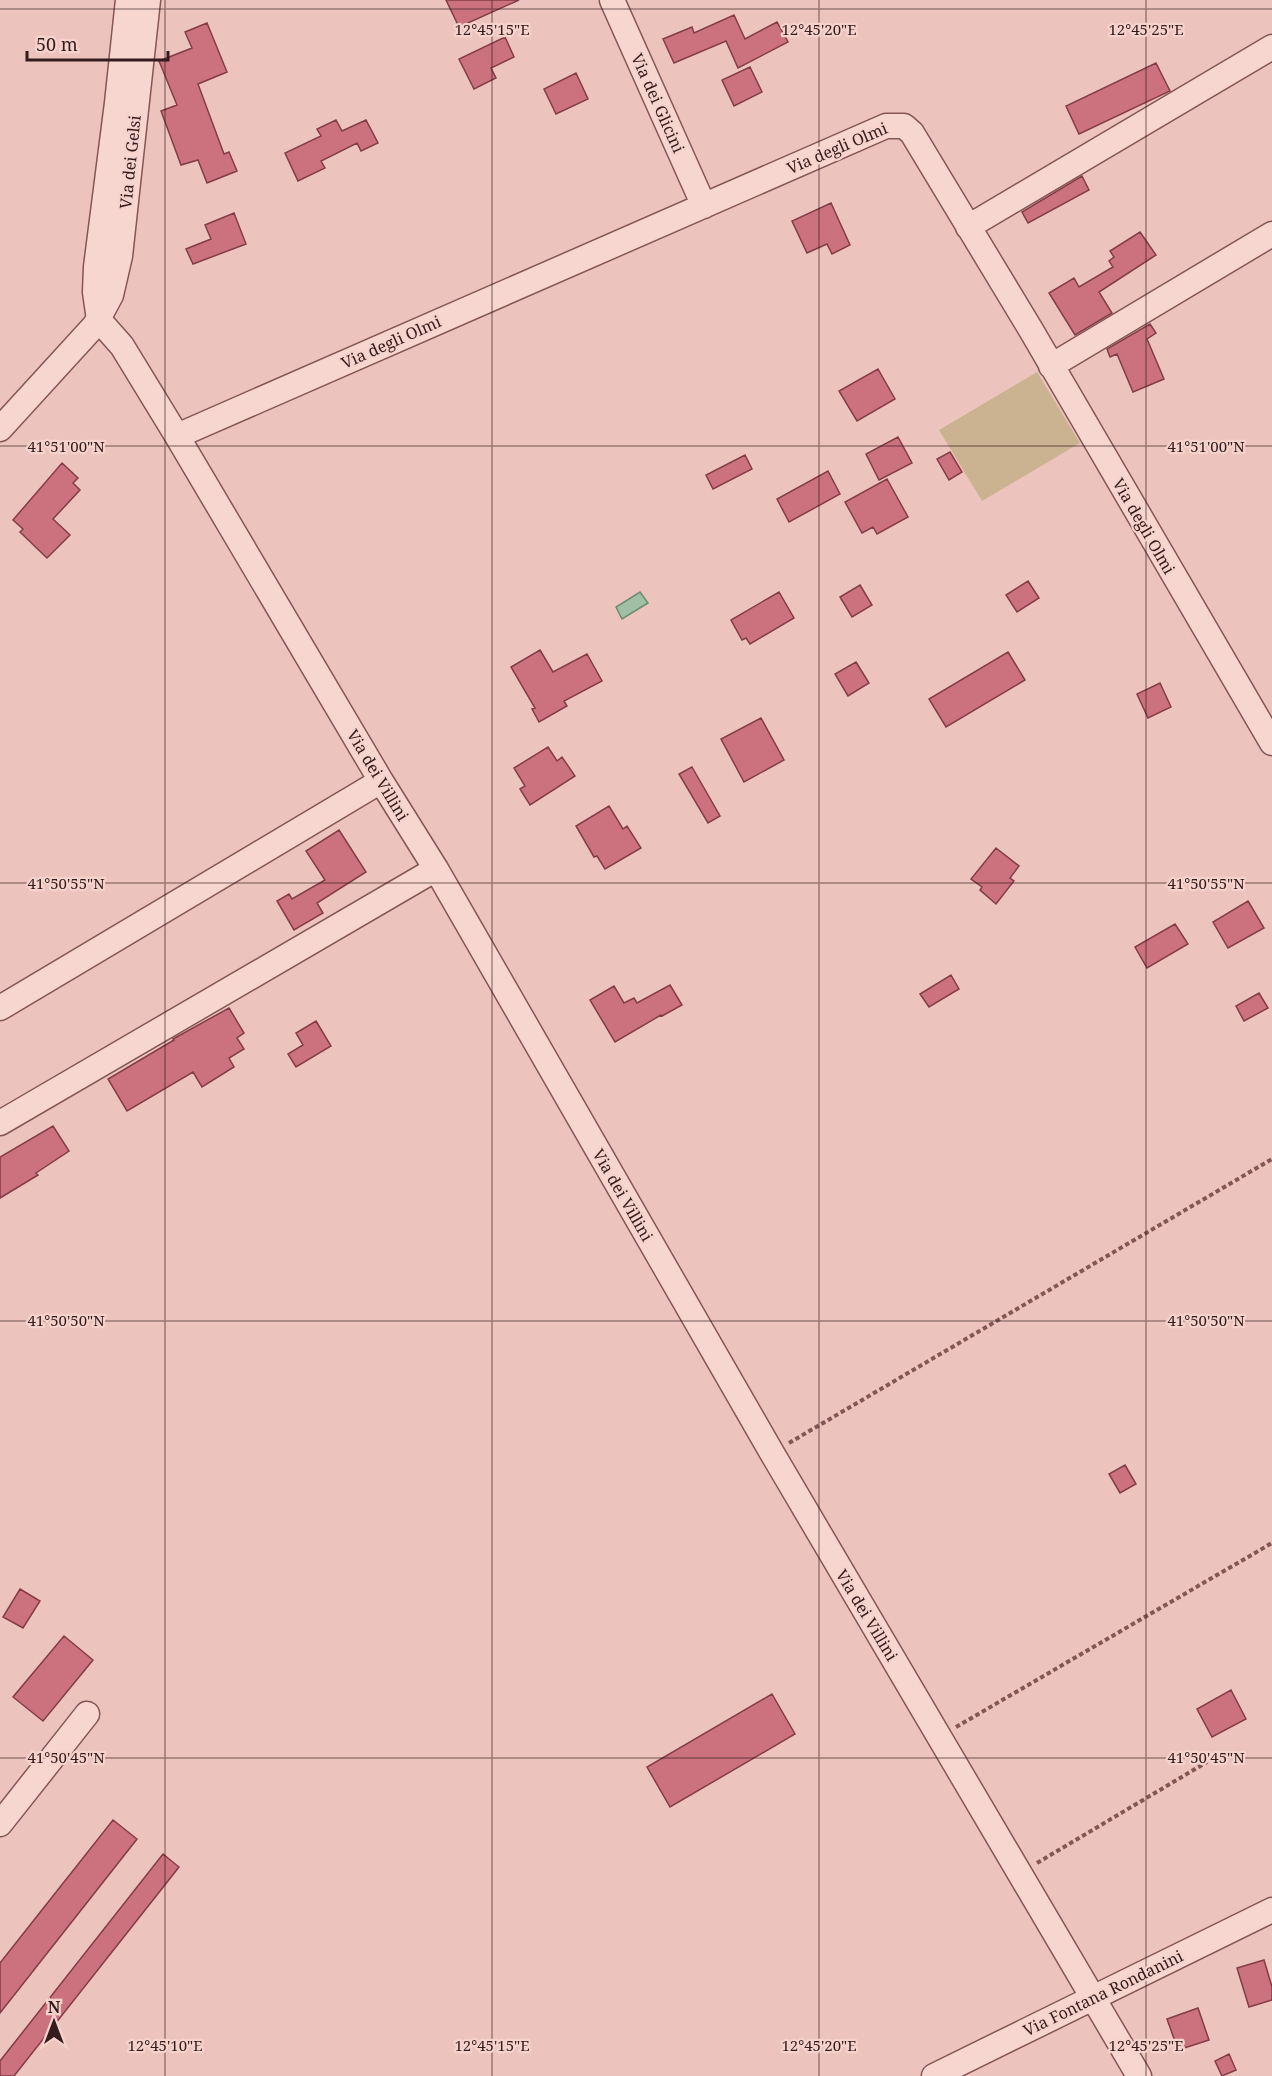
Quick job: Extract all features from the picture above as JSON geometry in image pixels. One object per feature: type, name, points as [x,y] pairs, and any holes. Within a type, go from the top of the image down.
[{"type":"street","points":[[99,320],[95,292],[96,267],[128,0]]},
{"type":"street","name":"Via dei Gelsi","points":[[0,429],[99,320],[111,295],[120,256],[147,0]]},
{"type":"street","name":"Via dei Glicini","points":[[612,0],[704,206]]},
{"type":"street","points":[[968,226],[1272,47]]},
{"type":"street","name":"Via degli Olmi","points":[[177,436],[881,128],[894,124],[904,126],[910,130],[968,226],[1272,743]]},
{"type":"street","points":[[1051,366],[1272,234]]},
{"type":"street","name":"Via dei Villini","points":[[99,320],[122,346],[381,781],[436,869],[772,1453],[1139,2076]]},
{"type":"street","points":[[0,1008],[381,781]]},
{"type":"street","points":[[0,1123],[436,869]]},
{"type":"street","points":[[0,1824],[87,1714]]},
{"type":"street","name":"Via Fontana Rondanini","points":[[934,2076],[1272,1911]]},
{"type":"path","points":[[772,1453],[1272,1159]]},
{"type":"path","points":[[939,1737],[1272,1543]]},
{"type":"path","points":[[1019,1873],[1207,1762]]},
{"type":"shaded area","points":[[1037,372],[1080,443],[982,501],[939,430]]},
{"type":"shaded area","points":[[640,592],[648,603],[622,619],[616,607]]},
{"type":"building","points":[[446,0],[519,0],[459,27]]},
{"type":"building","points":[[734,15],[745,39],[777,22],[788,42],[738,68],[726,41],[674,63],[663,39],[692,27],[694,33]]},
{"type":"building","points":[[207,23],[227,72],[198,84],[224,154],[229,152],[237,171],[207,183],[198,160],[181,165],[161,111],[177,105],[159,61],[192,48],[185,32]]},
{"type":"building","points":[[505,37],[514,57],[491,68],[496,78],[474,89],[459,59]]},
{"type":"building","points":[[1156,63],[1170,91],[1079,134],[1066,106]]},
{"type":"building","points":[[750,67],[762,92],[734,106],[722,80]]},
{"type":"building","points":[[576,73],[588,99],[556,114],[544,89]]},
{"type":"building","points":[[336,120],[342,131],[366,120],[378,143],[361,151],[357,143],[321,161],[325,168],[298,181],[285,153],[321,136],[317,129]]},
{"type":"building","points":[[1082,176],[1089,190],[1028,223],[1022,212]]},
{"type":"building","points":[[831,203],[850,245],[832,254],[827,244],[807,253],[792,221]]},
{"type":"building","points":[[234,213],[246,244],[193,264],[186,249],[211,239],[205,225]]},
{"type":"building","points":[[1140,232],[1156,255],[1099,292],[1112,313],[1075,335],[1049,293],[1074,278],[1079,287],[1113,267],[1109,261],[1114,257],[1110,251]]},
{"type":"building","points":[[1150,324],[1156,333],[1147,339],[1164,379],[1133,392],[1117,354],[1110,357],[1107,349]]},
{"type":"building","points":[[878,369],[895,399],[857,421],[839,391]]},
{"type":"building","points":[[898,437],[912,463],[879,480],[866,454]]},
{"type":"building","points":[[950,452],[962,472],[949,480],[937,459]]},
{"type":"building","points":[[745,455],[752,469],[713,489],[706,475]]},
{"type":"building","points":[[62,463],[78,478],[73,483],[80,490],[53,519],[70,535],[47,558],[20,532],[23,529],[13,520]]},
{"type":"building","points":[[828,471],[840,494],[789,522],[777,499]]},
{"type":"building","points":[[887,479],[908,517],[877,534],[873,527],[862,533],[845,502]]},
{"type":"building","points":[[1028,581],[1039,598],[1017,612],[1006,595]]},
{"type":"building","points":[[860,585],[872,605],[852,617],[840,597]]},
{"type":"building","points":[[779,592],[794,618],[750,644],[746,638],[742,640],[731,620]]},
{"type":"building","points":[[540,650],[553,672],[587,654],[602,681],[564,701],[567,706],[539,722],[532,709],[535,708],[511,667]]},
{"type":"building","points":[[1008,652],[1025,680],[946,727],[929,699]]},
{"type":"building","points":[[856,662],[869,683],[848,696],[835,674]]},
{"type":"building","points":[[1160,683],[1171,707],[1148,718],[1137,694]]},
{"type":"building","points":[[761,718],[784,760],[744,782],[721,739]]},
{"type":"building","points":[[548,747],[557,761],[562,757],[575,776],[530,805],[520,789],[525,786],[514,768]]},
{"type":"building","points":[[692,767],[720,816],[708,823],[679,774]]},
{"type":"building","points":[[609,806],[623,829],[627,826],[641,848],[605,869],[597,856],[594,857],[576,826]]},
{"type":"building","points":[[339,830],[366,872],[317,903],[323,913],[294,930],[277,901],[289,894],[292,899],[325,880],[306,851]]},
{"type":"building","points":[[996,848],[1019,866],[1010,878],[1014,881],[996,904],[980,890],[982,887],[971,879]]},
{"type":"building","points":[[1248,901],[1264,928],[1228,948],[1213,922]]},
{"type":"building","points":[[1175,924],[1188,944],[1147,968],[1135,947]]},
{"type":"building","points":[[951,975],[959,989],[929,1007],[920,994]]},
{"type":"building","points":[[670,985],[682,1005],[615,1042],[590,1000],[614,986],[624,1003],[634,998],[637,1003]]},
{"type":"building","points":[[1259,993],[1268,1008],[1244,1021],[1236,1006]]},
{"type":"building","points":[[229,1008],[244,1033],[237,1038],[244,1049],[229,1058],[234,1067],[202,1087],[193,1072],[127,1111],[108,1079]]},
{"type":"building","points":[[316,1021],[331,1046],[296,1067],[288,1054],[303,1045],[296,1033]]},
{"type":"building","points":[[53,1126],[69,1151],[36,1173],[38,1175],[0,1198],[0,1157]]},
{"type":"building","points":[[1125,1465],[1136,1484],[1120,1493],[1109,1474]]},
{"type":"building","points":[[20,1589],[40,1601],[23,1628],[3,1617]]},
{"type":"building","points":[[64,1636],[93,1660],[43,1721],[13,1697]]},
{"type":"building","points":[[1231,1690],[1246,1719],[1212,1737],[1197,1709]]},
{"type":"building","points":[[772,1694],[795,1734],[670,1807],[647,1767]]},
{"type":"building","points":[[113,1820],[137,1839],[0,2013],[0,1963]]},
{"type":"building","points":[[163,1854],[179,1867],[14,2076],[0,2076],[0,2061]]},
{"type":"building","points":[[1264,1960],[1272,1987],[1272,2000],[1249,2007],[1237,1968]]},
{"type":"building","points":[[1198,2008],[1209,2040],[1178,2050],[1167,2019]]},
{"type":"building","points":[[1229,2054],[1236,2070],[1222,2076],[1215,2061]]}]
